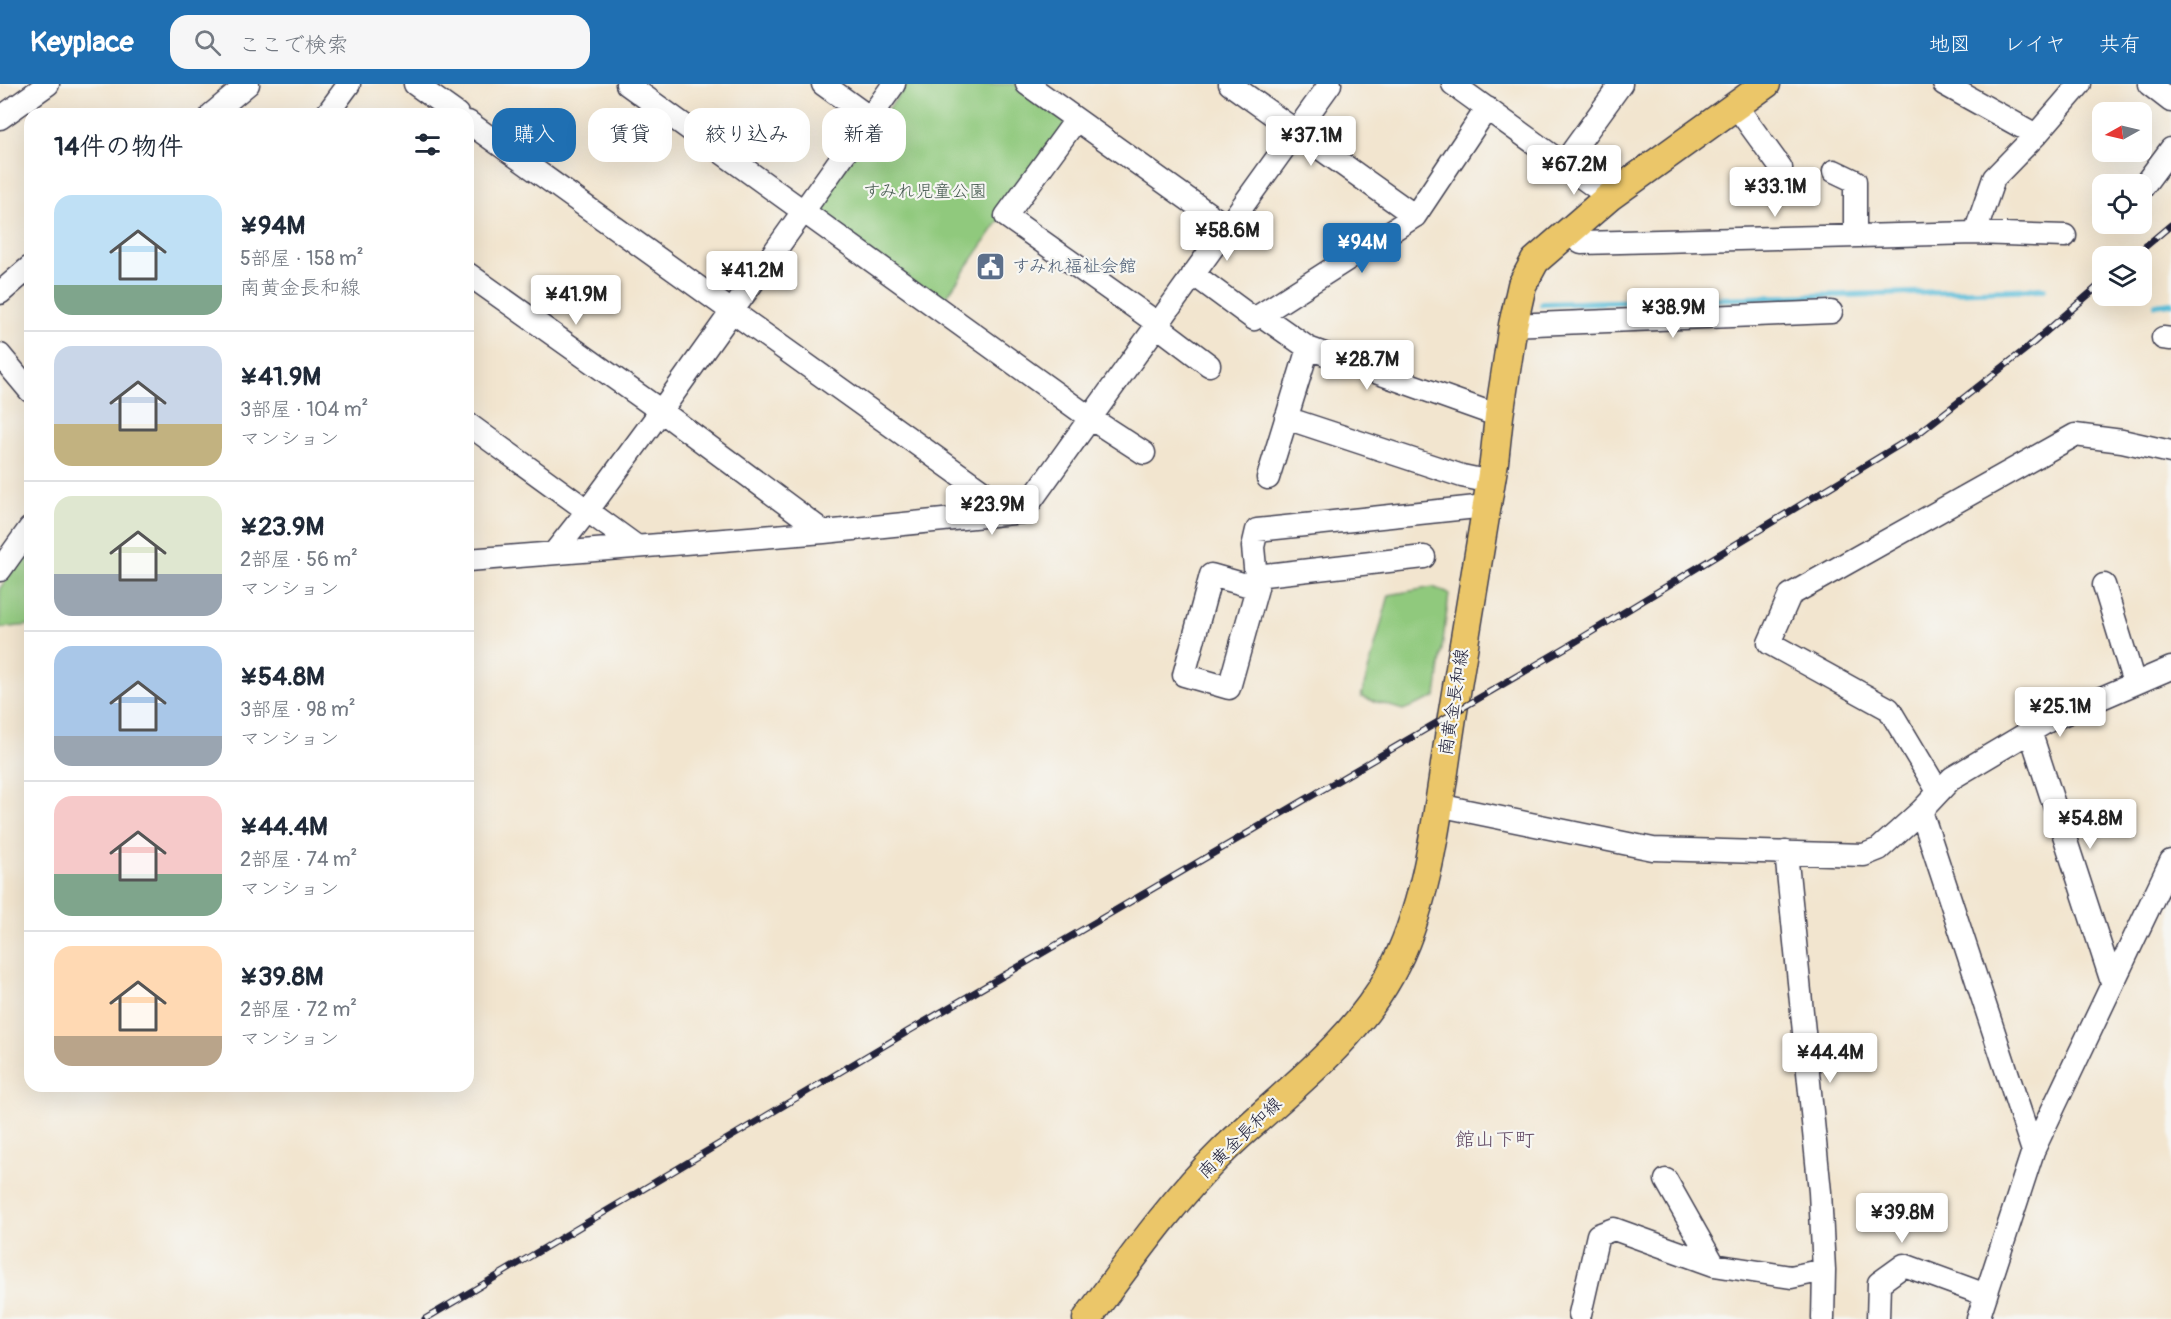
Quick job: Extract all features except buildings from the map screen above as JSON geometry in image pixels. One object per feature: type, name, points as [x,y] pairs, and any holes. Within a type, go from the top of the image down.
[{"type":"main road","name":"南黄金長和線","points":[[1087,1319],[1170,1209],[1224,1150],[1331,1052],[1355,1026],[1384,984],[1402,948],[1422,893],[1514,325],[1522,285],[1535,261],[1609,197],[1766,84]]},
{"type":"street","points":[[0,118],[48,84]]},
{"type":"street","points":[[219,108],[248,84]]},
{"type":"street","points":[[331,108],[349,84]]},
{"type":"street","points":[[415,84],[449,108]]},
{"type":"street","points":[[627,84],[1090,418],[1144,453]]},
{"type":"street","points":[[824,84],[856,108]]},
{"type":"street","points":[[877,108],[894,84]]},
{"type":"street","points":[[1027,84],[1227,227]]},
{"type":"street","points":[[1230,84],[1415,216]]},
{"type":"street","points":[[474,560],[824,532],[1023,512],[1330,84]]},
{"type":"street","points":[[1454,84],[1609,197]]},
{"type":"street","points":[[1564,163],[1621,84]]},
{"type":"street","points":[[1944,84],[2036,135]]},
{"type":"street","points":[[1975,233],[1994,178],[2036,135],[2080,84]]},
{"type":"street","points":[[2148,84],[2171,101]]},
{"type":"street","points":[[1736,106],[1781,168]]},
{"type":"street","points":[[1193,274],[1254,319],[1415,216],[1487,108]]},
{"type":"street","points":[[1076,120],[1006,216],[1157,324],[1209,365]]},
{"type":"street","points":[[474,126],[1014,513]]},
{"type":"street","points":[[2152,175],[2171,149]]},
{"type":"street","points":[[554,554],[661,411],[838,162]]},
{"type":"street","points":[[1834,171],[1855,181],[1855,237]]},
{"type":"street","points":[[1566,232],[1581,243],[1975,233],[2065,236]]},
{"type":"street","points":[[0,293],[24,272]]},
{"type":"street","points":[[474,278],[661,411],[824,532]]},
{"type":"street","points":[[1514,325],[1831,312]]},
{"type":"street","points":[[1261,315],[1308,348],[1499,416]]},
{"type":"street","points":[[1268,478],[1308,348]]},
{"type":"street","points":[[0,355],[24,384]]},
{"type":"street","points":[[1286,418],[1462,476],[1488,494]]},
{"type":"street","points":[[474,428],[636,546]]},
{"type":"street","points":[[1938,791],[1889,709],[1769,642],[1790,596],[2075,435],[2121,441],[2171,452]]},
{"type":"street","points":[[1424,557],[1256,582],[1211,575],[1184,675],[1229,688],[1256,582],[1253,547],[1257,530],[1488,494]]},
{"type":"street","points":[[3,559],[24,535]]},
{"type":"street","points":[[2104,585],[2134,683]]},
{"type":"street","points":[[1438,805],[1653,849],[1864,855],[1879,849],[1921,811],[1952,778],[2048,721],[2171,669]]},
{"type":"street","points":[[2030,731],[2112,982]]},
{"type":"street","points":[[1921,811],[2033,1151]]},
{"type":"street","points":[[1786,852],[1820,1192],[1824,1270],[1823,1319]]},
{"type":"street","points":[[1978,1319],[2033,1151],[2171,861]]},
{"type":"street","points":[[1666,1180],[1714,1265]]},
{"type":"street","points":[[1580,1314],[1598,1236],[1614,1229],[1714,1265],[1791,1277],[1824,1270]]},
{"type":"street","points":[[1878,1319],[1879,1283],[1904,1264],[1986,1295]]},
{"type":"green space","name":"すみれ児童公園","points":[[907,84],[1016,84],[1067,123],[942,303],[819,217],[816,206],[849,162],[906,162],[906,108],[889,108]]},
{"type":"green space","points":[[24,555],[24,626],[0,628],[0,588]]},
{"type":"green space","points":[[1433,587],[1449,594],[1436,697],[1403,710],[1361,697],[1389,595]]},
{"type":"waterway","points":[[1542,304],[2044,289]]},
{"type":"waterway","points":[[2156,305],[2171,303]]},
{"type":"railway","points":[[2146,246],[2171,225]]},
{"type":"railway","points":[[425,1319],[907,1032],[1570,645],[1919,433],[2026,349],[2092,292]]},
{"type":"place","name":"すみれ福祉会館","points":[[991,266]]},
{"type":"district","name":"館山下町","points":[[1495,1139]]}]
